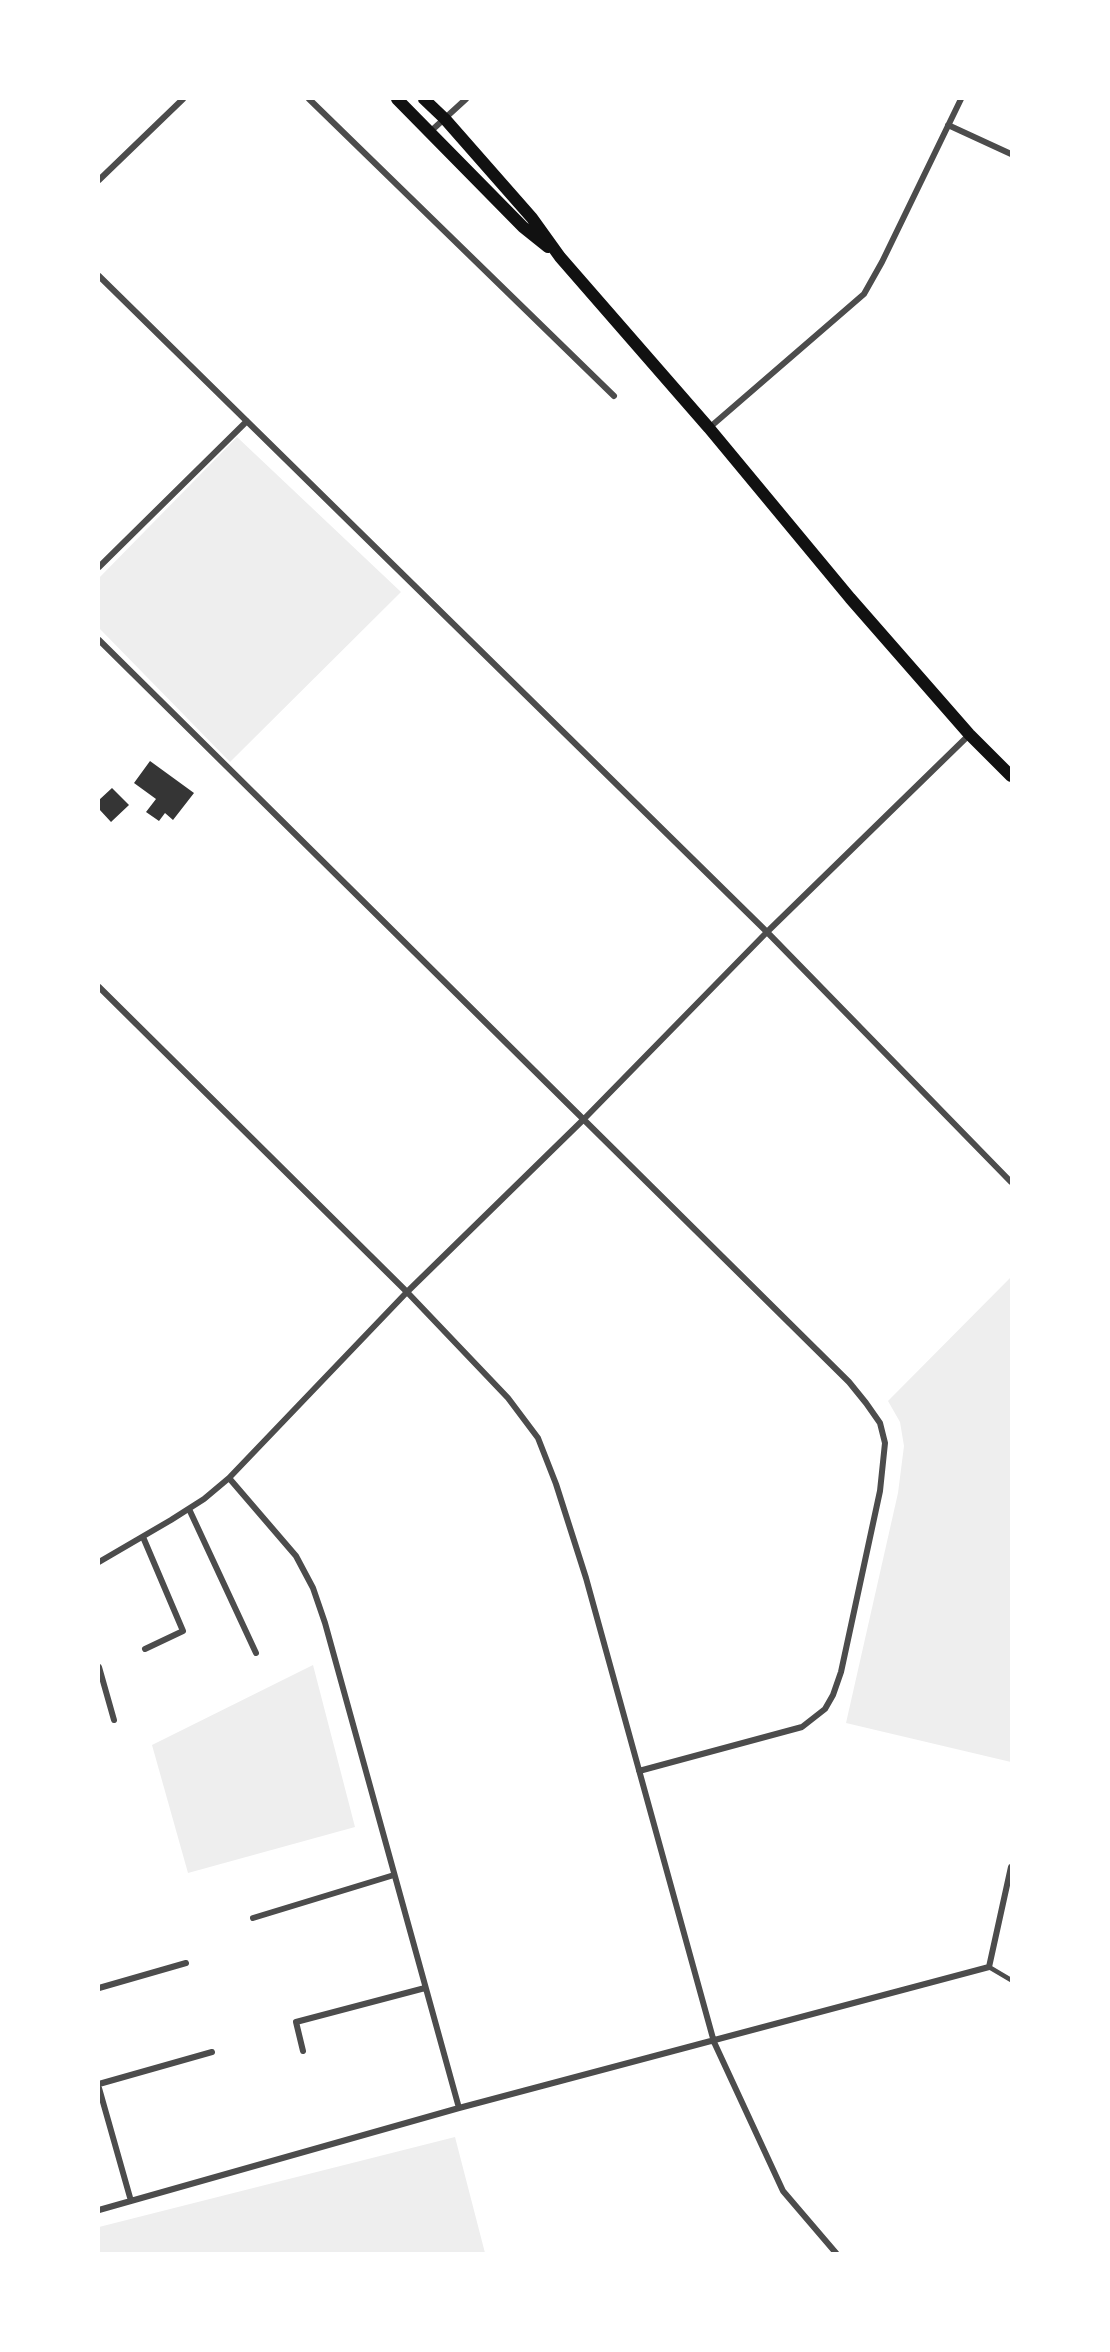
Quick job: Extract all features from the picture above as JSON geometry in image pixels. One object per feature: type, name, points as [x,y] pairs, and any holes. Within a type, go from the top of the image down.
[{"type":"main road","points":[[397,99],[523,227],[560,258]]},
{"type":"main road","points":[[424,99],[445,119],[532,218],[560,258],[709,428],[850,598],[969,734],[1011,776]]},
{"type":"street","points":[[99,180],[183,99]]},
{"type":"street","points":[[309,99],[614,396]]},
{"type":"street","points":[[431,131],[466,99]]},
{"type":"street","points":[[709,428],[864,294],[882,262],[961,99]]},
{"type":"street","points":[[948,125],[1011,154]]},
{"type":"street","points":[[99,276],[766,932],[1011,1182]]},
{"type":"street","points":[[99,567],[247,421]]},
{"type":"street","points":[[99,640],[849,1382],[880,1423],[885,1443],[880,1491],[841,1672],[825,1709],[802,1727],[639,1771]]},
{"type":"street","points":[[99,1562],[189,1509],[229,1478],[407,1292],[584,1119],[766,932],[969,734]]},
{"type":"street","points":[[99,987],[407,1292],[508,1398],[538,1438],[556,1484],[586,1578],[714,2042],[783,2191],[836,2253]]},
{"type":"street","points":[[229,1478],[296,1556],[313,1588],[325,1623],[459,2109]]},
{"type":"street","points":[[189,1509],[256,1653]]},
{"type":"street","points":[[143,1537],[183,1632],[145,1649]]},
{"type":"street","points":[[99,1666],[114,1720]]},
{"type":"street","points":[[99,2210],[459,2109],[989,1967],[1011,1867]]},
{"type":"street","points":[[253,1918],[394,1875]]},
{"type":"street","points":[[99,1988],[186,1963]]},
{"type":"street","points":[[303,2051],[296,2022],[425,1988]]},
{"type":"street","points":[[131,2201],[99,2086],[212,2052]]},
{"type":"lane","points":[[989,1967],[1011,1980]]},
{"type":"shaded area","points":[[237,437],[401,592],[230,762],[99,628],[99,578]]},
{"type":"shaded area","points":[[1011,1277],[1011,1762],[846,1723],[898,1493],[904,1446],[900,1422],[888,1401]]},
{"type":"shaded area","points":[[313,1665],[355,1827],[188,1873],[152,1745]]},
{"type":"shaded area","points":[[455,2137],[485,2253],[99,2253],[99,2227]]},
{"type":"building","points":[[150,761],[194,793],[173,820],[165,813],[159,821],[146,812],[156,799],[134,783]]},
{"type":"building","points":[[112,788],[129,805],[111,822],[99,809],[99,800]]}]
